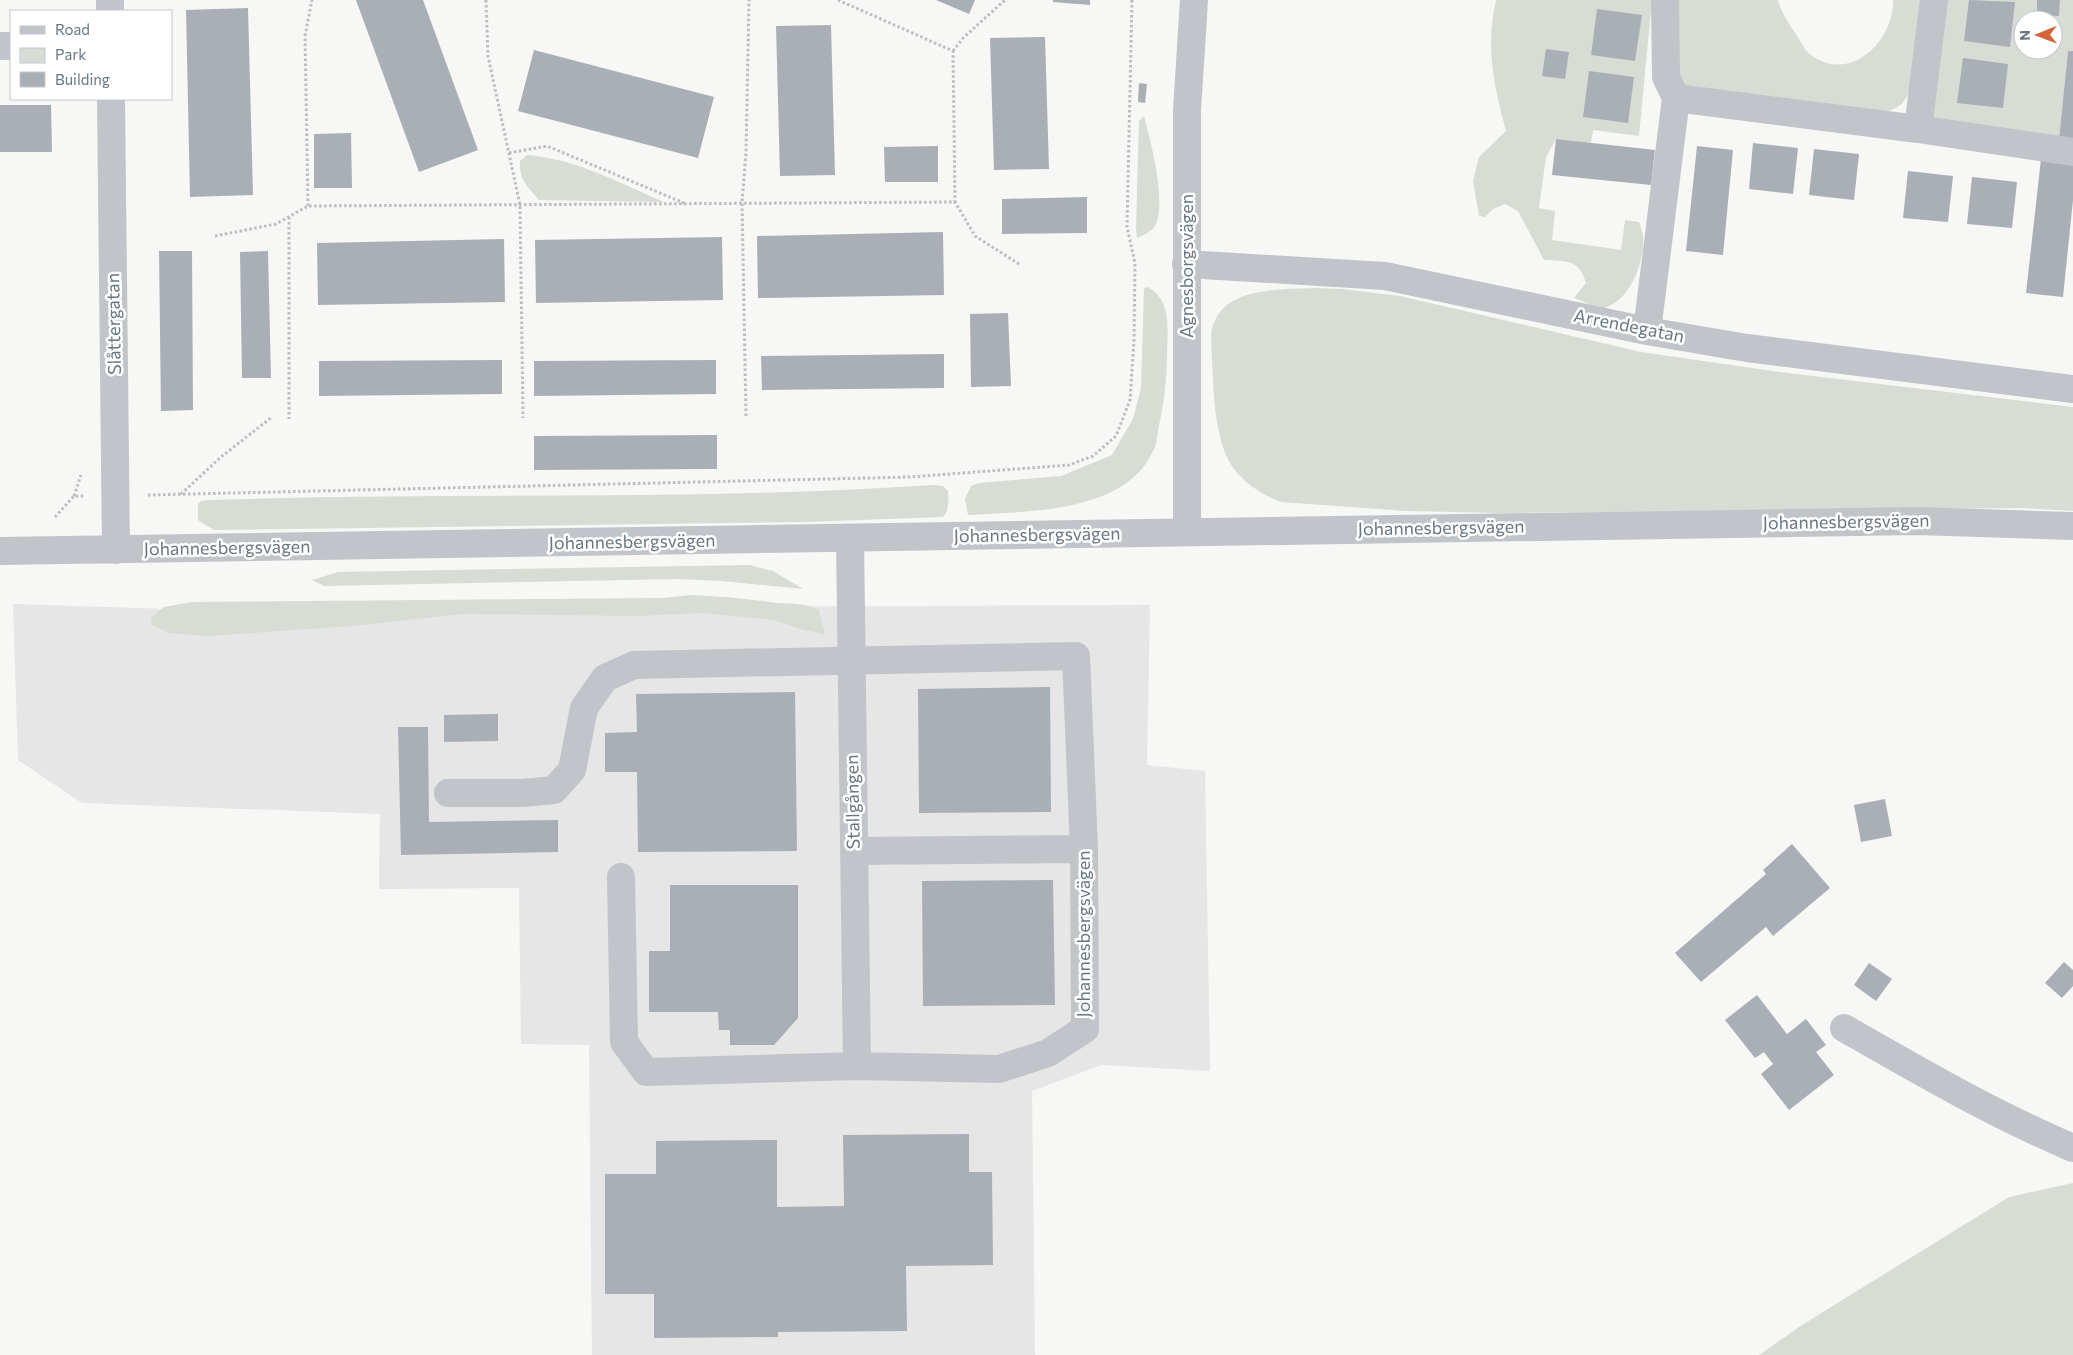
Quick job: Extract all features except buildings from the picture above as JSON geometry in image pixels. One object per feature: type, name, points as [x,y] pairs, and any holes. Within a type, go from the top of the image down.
[{"type":"street","name":"Agnesborgsvägen","points":[[1187,532],[1186,111],[1194,0]]},
{"type":"street","points":[[1647,331],[1676,98],[1666,77],[1665,0]]},
{"type":"street","points":[[1918,129],[1934,0]]},
{"type":"street","points":[[1676,98],[1918,129],[2073,152]]},
{"type":"street","name":"Slåttergatan","points":[[111,100],[116,550]]},
{"type":"street","name":"Arrendegatan","points":[[1186,264],[1385,276],[1647,331],[1746,348],[2073,388]]},
{"type":"street","name":"Johannesbergsvägen","points":[[0,551],[1917,521],[2073,526]]},
{"type":"street","name":"Stallgången","points":[[850,538],[857,1066]]},
{"type":"street","name":"Johannesbergsvägen","points":[[448,793],[522,793],[554,790],[572,770],[584,708],[605,678],[634,665],[1076,656],[1084,849],[1085,1029],[1048,1053],[1000,1069],[857,1066],[646,1072],[624,1042],[621,877]]},
{"type":"street","points":[[854,851],[1084,849]]},
{"type":"street","points":[[1844,1028],[1942,1084],[2033,1131],[2073,1148]]},
{"type":"path","points":[[308,206],[305,36],[312,0]]},
{"type":"path","points":[[486,0],[488,56],[520,205],[523,418]]},
{"type":"path","points":[[746,416],[742,203],[746,152],[749,0]]},
{"type":"path","points":[[838,0],[953,51]]},
{"type":"path","points":[[1005,0],[963,38],[953,51],[955,202],[975,236],[1019,264]]},
{"type":"path","points":[[47,518],[56,517],[74,496],[910,477],[1069,465],[1093,456],[1116,436],[1130,400],[1134,341],[1135,263],[1127,227],[1132,0]]},
{"type":"path","points":[[509,153],[547,146],[686,204]]},
{"type":"path","points":[[215,236],[276,224],[308,206],[955,202]]},
{"type":"path","points":[[289,217],[289,419]]},
{"type":"path","points":[[181,494],[221,457],[272,417]]},
{"type":"shaded area","points":[[13,604],[169,609],[1150,605],[1147,765],[1205,771],[1210,1071],[1101,1065],[1032,1091],[1035,1355],[592,1355],[589,1045],[521,1044],[519,888],[379,889],[380,814],[82,803],[18,760]]},
{"type":"green space","points":[[1496,0],[1652,0],[1639,136],[1593,130],[1591,143],[1556,139],[1546,157],[1539,208],[1555,211],[1552,240],[1621,250],[1625,220],[1639,222],[1643,242],[1640,263],[1626,292],[1612,305],[1596,308],[1574,298],[1586,283],[1580,269],[1566,261],[1544,260],[1518,211],[1505,204],[1493,209],[1485,217],[1479,216],[1473,181],[1479,157],[1506,131],[1492,66],[1491,34]]},
{"type":"green space","points":[[1667,0],[1778,0],[1785,17],[1809,53],[1826,63],[1840,64],[1854,61],[1867,54],[1878,43],[1886,30],[1893,0],[1922,0],[1911,87],[1902,104],[1885,112],[1676,89]]},
{"type":"green space","points":[[1939,0],[2073,0],[2073,51],[2068,51],[2059,139],[1936,125],[1929,111]]},
{"type":"green space","points":[[1144,116],[1156,171],[1159,214],[1153,229],[1137,238],[1139,121]]},
{"type":"green space","points":[[527,155],[563,161],[614,180],[664,202],[539,200],[525,183],[521,173],[520,161]]},
{"type":"green space","points":[[1148,287],[1161,299],[1164,307],[1167,324],[1167,361],[1166,381],[1156,444],[1140,470],[1122,486],[1099,497],[1073,505],[1018,512],[968,515],[965,499],[971,486],[979,483],[1061,476],[1112,455],[1133,419],[1141,388],[1144,288]]},
{"type":"green space","points":[[1315,288],[1343,289],[1400,296],[1641,352],[1787,373],[2073,407],[2073,511],[2021,508],[1501,513],[1406,511],[1282,502],[1255,489],[1247,482],[1233,468],[1224,450],[1215,408],[1211,336],[1215,320],[1224,308],[1236,299],[1267,291]]},
{"type":"green space","points":[[943,486],[948,491],[948,508],[943,517],[806,522],[214,530],[198,520],[198,504],[201,501],[209,500],[662,495],[843,490]]},
{"type":"green space","points":[[749,565],[773,571],[803,589],[679,579],[324,586],[312,580],[338,572]]},
{"type":"green space","points":[[692,595],[809,606],[819,610],[825,634],[804,630],[774,620],[704,613],[636,616],[463,614],[352,626],[208,636],[169,633],[151,624],[151,618],[164,607],[192,602],[662,598]]},
{"type":"green space","points":[[2073,1183],[2073,1355],[1759,1355],[1802,1325],[2009,1197]]}]
